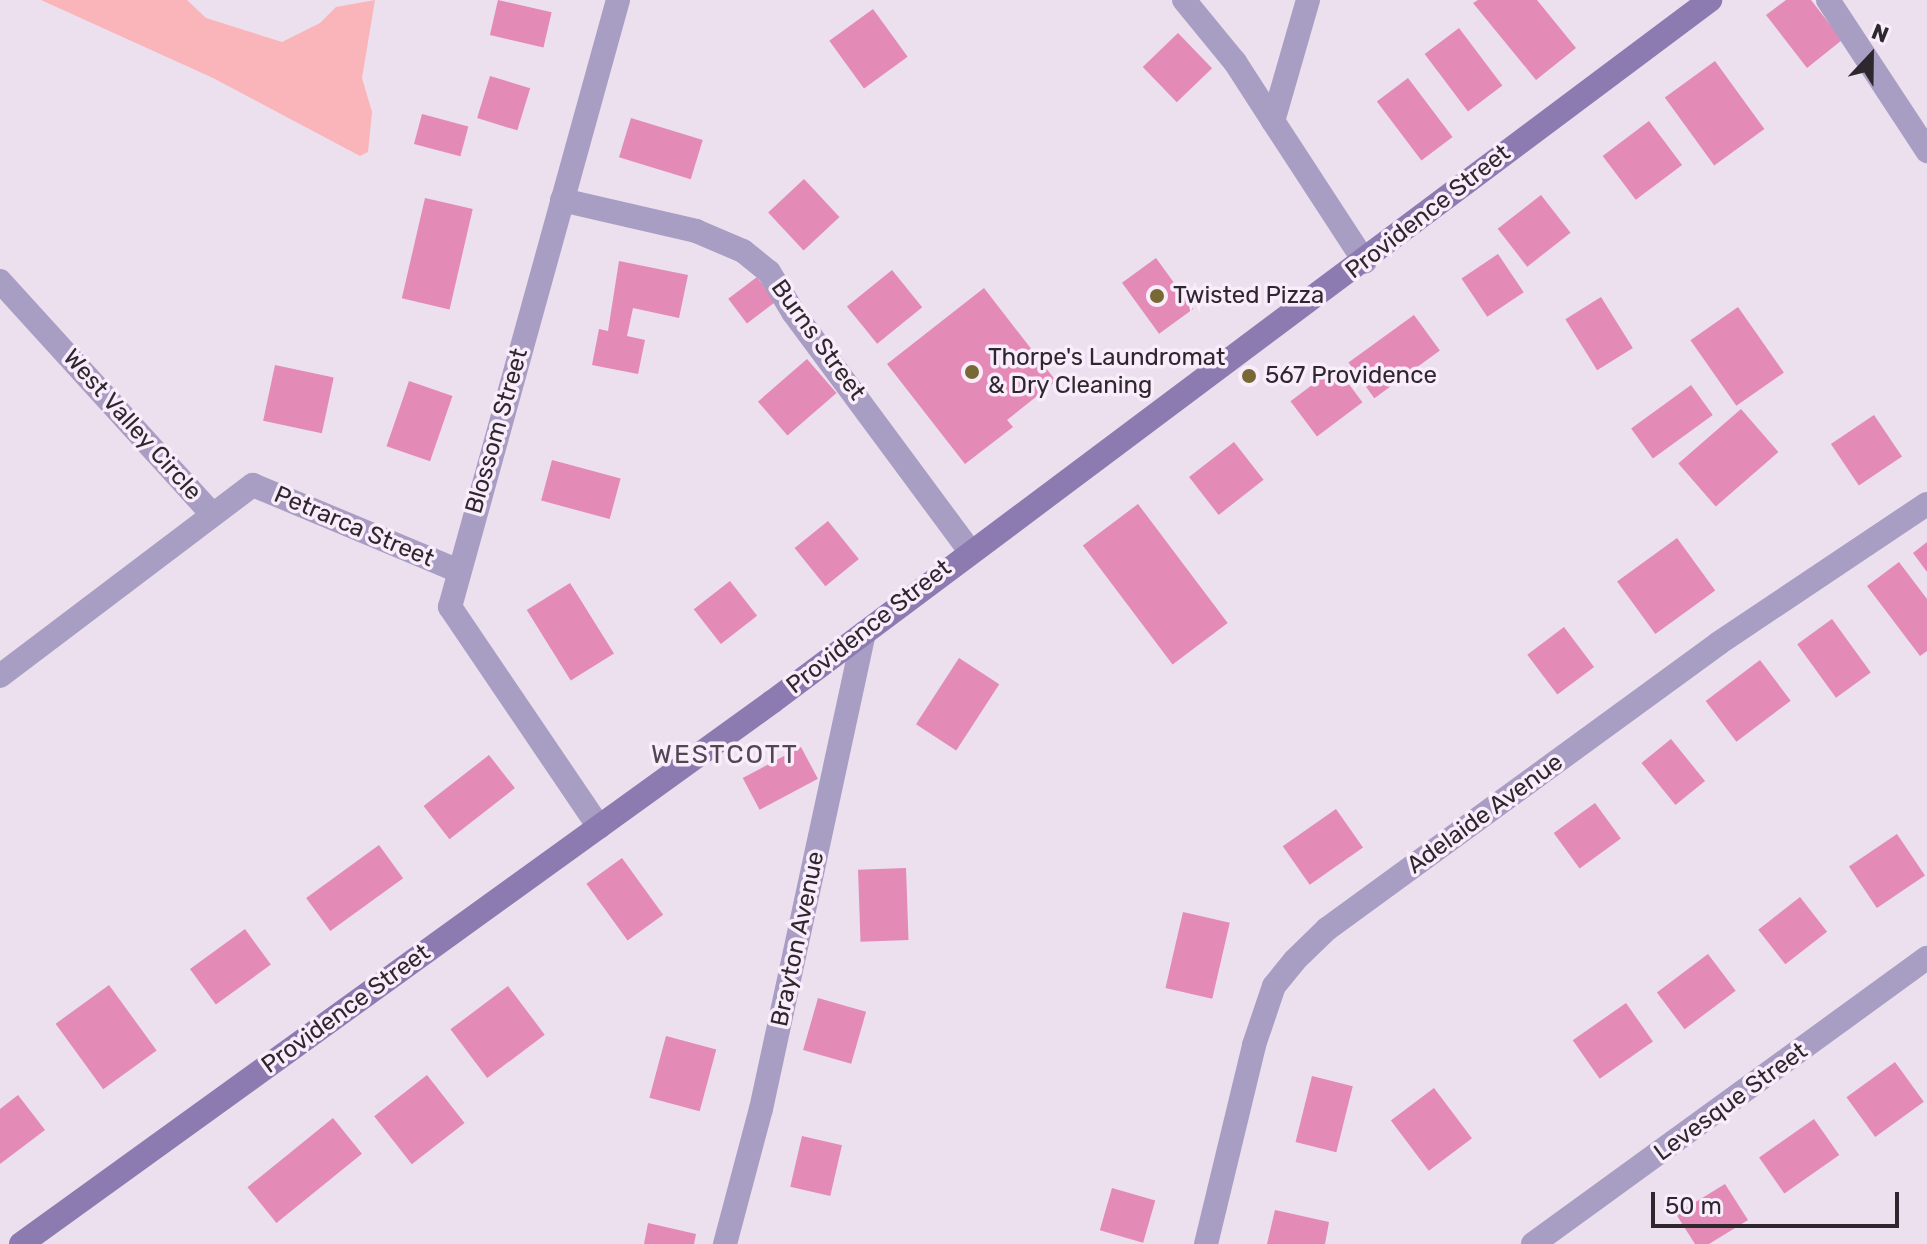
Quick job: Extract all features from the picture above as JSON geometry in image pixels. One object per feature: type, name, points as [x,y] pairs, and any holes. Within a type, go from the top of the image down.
[{"type":"main road","name":"Providence Street","points":[[21,1244],[864,633],[969,550],[1365,262],[1659,33],[1710,0]]},
{"type":"street","name":"Blossom Street","points":[[599,827],[450,607],[456,570],[618,0]]},
{"type":"street","points":[[1184,0],[1235,62],[1365,262]]},
{"type":"street","points":[[1273,121],[1308,0]]},
{"type":"street","points":[[1828,0],[1927,151]]},
{"type":"street","name":"Burns Street","points":[[562,200],[696,231],[743,251],[769,272],[793,312],[969,550]]},
{"type":"street","name":"West Valley Circle","points":[[0,281],[213,515],[0,676]]},
{"type":"street","name":"Petrarca Street","points":[[213,515],[253,485],[456,570]]},
{"type":"street","name":"Adelaide Avenue","points":[[1206,1244],[1254,1045],[1274,986],[1295,960],[1327,929],[1719,643],[1927,504]]},
{"type":"street","name":"Brayton Avenue","points":[[725,1244],[761,1109],[864,633]]},
{"type":"street","name":"Levesque Street","points":[[1533,1244],[1927,958]]},
{"type":"shaded area","points":[[41,0],[187,0],[206,18],[282,42],[320,23],[336,7],[375,0],[362,78],[372,112],[368,152],[360,156],[213,78]]},
{"type":"building","points":[[498,0],[552,12],[543,47],[490,35]]},
{"type":"building","points":[[1478,0],[1537,0],[1576,48],[1536,80],[1473,3]]},
{"type":"building","points":[[1786,0],[1811,0],[1842,40],[1807,68],[1766,15]]},
{"type":"building","points":[[873,9],[908,57],[864,88],[829,41]]},
{"type":"building","points":[[1459,28],[1502,86],[1468,111],[1425,54]]},
{"type":"building","points":[[1178,33],[1212,68],[1177,102],[1143,67]]},
{"type":"building","points":[[1715,61],[1764,129],[1714,165],[1665,97]]},
{"type":"building","points":[[490,76],[530,88],[517,130],[477,118]]},
{"type":"building","points":[[1408,78],[1453,137],[1421,161],[1377,101]]},
{"type":"building","points":[[422,114],[468,126],[460,156],[414,144]]},
{"type":"building","points":[[631,118],[703,140],[691,179],[619,157]]},
{"type":"building","points":[[1649,121],[1682,165],[1636,200],[1603,156]]},
{"type":"building","points":[[804,179],[839,217],[804,250],[768,212]]},
{"type":"building","points":[[1541,195],[1571,233],[1527,267],[1498,229]]},
{"type":"building","points":[[425,198],[473,209],[450,309],[402,298]]},
{"type":"building","points":[[1498,254],[1524,292],[1487,317],[1462,279]]},
{"type":"building","name":"Twisted Pizza","points":[[1156,258],[1193,309],[1159,334],[1122,283]]},
{"type":"building","points":[[619,261],[688,275],[679,318],[633,308],[627,336],[645,340],[638,374],[592,365],[599,329],[608,331]]},
{"type":"building","points":[[892,270],[922,307],[877,344],[847,307]]},
{"type":"building","points":[[757,277],[776,302],[747,323],[728,299]]},
{"type":"building","points":[[984,288],[1056,381],[1007,420],[1013,427],[965,464],[887,364]]},
{"type":"building","points":[[1601,297],[1633,348],[1597,370],[1565,319]]},
{"type":"building","points":[[1738,307],[1784,373],[1736,406],[1690,340]]},
{"type":"building","points":[[1414,315],[1440,351],[1374,398],[1348,363]]},
{"type":"building","points":[[807,359],[837,393],[787,436],[758,402]]},
{"type":"building","points":[[275,365],[334,377],[322,433],[263,421]]},
{"type":"building","points":[[1336,367],[1362,402],[1317,436],[1290,401]]},
{"type":"building","points":[[409,381],[452,396],[430,461],[387,446]]},
{"type":"building","points":[[1691,385],[1713,415],[1653,458],[1631,428]]},
{"type":"building","points":[[1741,409],[1778,452],[1716,506],[1678,463]]},
{"type":"building","points":[[1874,415],[1902,456],[1859,486],[1831,444]]},
{"type":"building","points":[[1234,442],[1264,480],[1219,515],[1189,477]]},
{"type":"building","points":[[552,460],[621,478],[610,519],[541,501]]},
{"type":"building","points":[[1138,504],[1228,623],[1173,665],[1083,546]]},
{"type":"building","points":[[828,521],[859,559],[825,586],[795,548]]},
{"type":"building","points":[[1677,538],[1715,591],[1655,634],[1617,581]]},
{"type":"building","points":[[1927,542],[1927,572],[1913,553]]},
{"type":"building","points":[[1899,562],[1927,599],[1927,651],[1920,656],[1867,586]]},
{"type":"building","points":[[730,581],[757,616],[721,644],[694,609]]},
{"type":"building","points":[[570,583],[614,653],[571,680],[527,610]]},
{"type":"building","points":[[1832,619],[1871,672],[1836,698],[1797,644]]},
{"type":"building","points":[[1564,627],[1594,667],[1557,695],[1527,655]]},
{"type":"building","points":[[959,658],[999,684],[956,750],[916,724]]},
{"type":"building","points":[[1760,660],[1791,701],[1736,742],[1706,701]]},
{"type":"building","points":[[1671,739],[1705,781],[1675,805],[1641,763]]},
{"type":"building","points":[[801,747],[818,779],[760,810],[743,778]]},
{"type":"building","points":[[489,755],[515,788],[449,839],[424,806]]},
{"type":"building","points":[[1595,803],[1621,839],[1580,869],[1554,833]]},
{"type":"building","points":[[1336,809],[1363,848],[1310,885],[1283,846]]},
{"type":"building","points":[[1897,834],[1925,875],[1877,908],[1849,866]]},
{"type":"building","points":[[379,845],[403,878],[330,931],[306,898]]},
{"type":"building","points":[[622,858],[663,915],[628,940],[586,884]]},
{"type":"building","points":[[906,868],[909,940],[861,942],[858,870]]},
{"type":"building","points":[[1800,897],[1827,932],[1785,964],[1758,930]]},
{"type":"building","points":[[1183,912],[1230,923],[1212,999],[1165,988]]},
{"type":"building","points":[[245,929],[271,965],[216,1005],[190,969]]},
{"type":"building","points":[[1708,954],[1736,991],[1685,1029],[1657,993]]},
{"type":"building","points":[[109,985],[157,1051],[103,1089],[56,1024]]},
{"type":"building","points":[[508,986],[545,1035],[487,1078],[450,1029]]},
{"type":"building","points":[[818,998],[866,1012],[851,1064],[803,1050]]},
{"type":"building","points":[[1626,1003],[1653,1042],[1600,1079],[1573,1040]]},
{"type":"building","points":[[666,1036],[716,1049],[700,1111],[649,1098]]},
{"type":"building","points":[[1895,1062],[1924,1102],[1875,1137],[1846,1097]]},
{"type":"building","points":[[427,1075],[465,1123],[412,1164],[374,1116]]},
{"type":"building","points":[[1312,1076],[1353,1086],[1336,1152],[1296,1142]]},
{"type":"building","points":[[1434,1088],[1472,1138],[1429,1171],[1391,1120]]},
{"type":"building","points":[[18,1095],[45,1130],[0,1164],[0,1109]]},
{"type":"building","points":[[333,1118],[362,1154],[276,1223],[248,1187]]},
{"type":"building","points":[[1814,1119],[1839,1155],[1784,1193],[1759,1157]]},
{"type":"building","points":[[802,1136],[842,1145],[830,1196],[790,1187]]},
{"type":"building","points":[[1725,1184],[1748,1220],[1709,1244],[1695,1244],[1676,1214]]},
{"type":"building","points":[[1112,1188],[1155,1200],[1143,1243],[1100,1230]]},
{"type":"building","points":[[1275,1210],[1329,1222],[1325,1244],[1267,1244]]},
{"type":"building","points":[[648,1223],[696,1234],[694,1244],[644,1244]]},
{"type":"place","name":"Twisted Pizza","points":[[1157,296]]},
{"type":"place","name":"Thorpe's Laundromat & Dry Cleaning","points":[[972,372]]},
{"type":"place","name":"567 Providence","points":[[1249,376]]},
{"type":"district","name":"WESTCOTT","points":[[725,755]]}]
